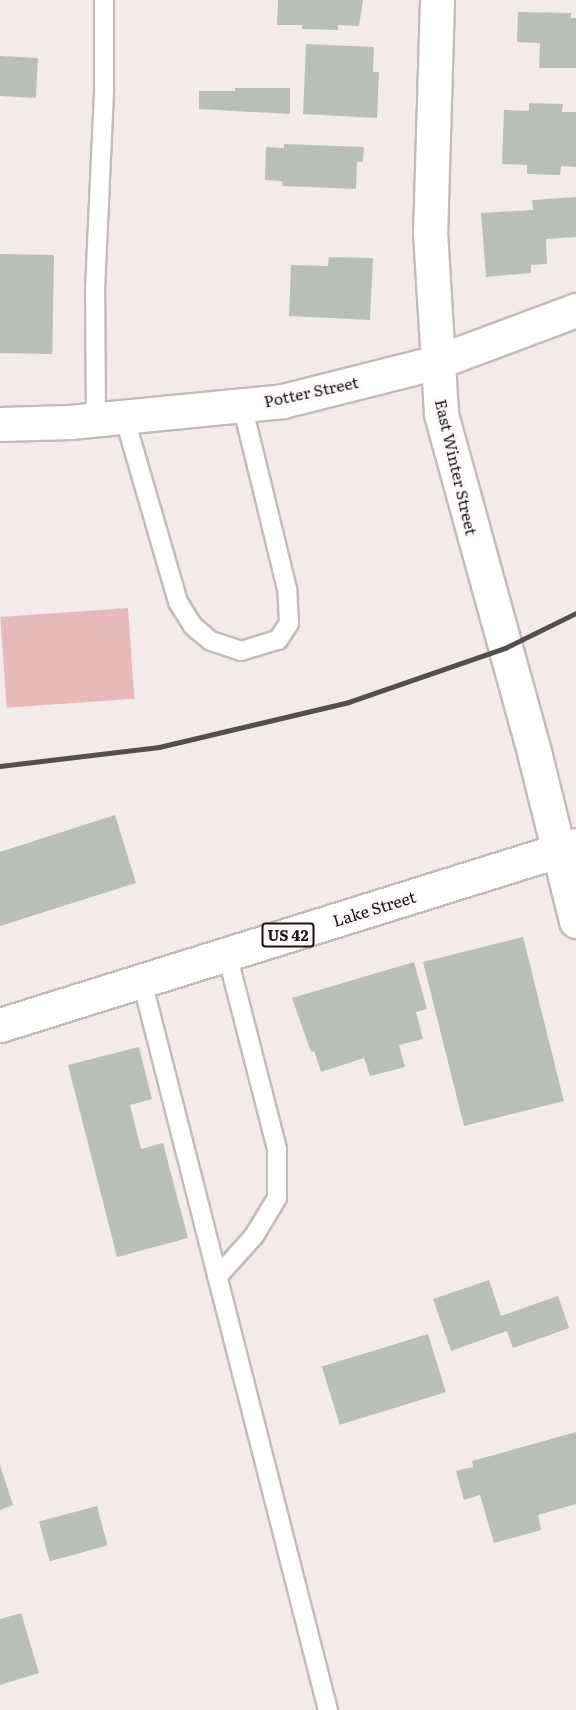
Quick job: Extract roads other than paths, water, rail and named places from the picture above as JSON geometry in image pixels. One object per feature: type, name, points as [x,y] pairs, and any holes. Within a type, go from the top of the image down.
[{"type":"main road","name":"East Winter Street","points":[[437,0],[430,232],[441,414],[567,848],[576,921]]},
{"type":"main road","name":"Potter Street","points":[[0,424],[110,418],[283,401],[437,362],[576,310]]},
{"type":"main road","name":"Lake Street","points":[[0,1025],[567,848]]},
{"type":"lane","points":[[104,0],[104,89],[95,290],[110,418],[178,602],[193,626],[211,641],[241,651],[278,640],[289,623],[287,589],[242,405]]},
{"type":"lane","points":[[218,1277],[254,1236],[277,1198],[277,1149],[227,954]]},
{"type":"lane","points":[[142,981],[328,1710]]},
{"type":"railway","points":[[0,766],[159,747],[349,702],[505,648],[576,613]]}]
